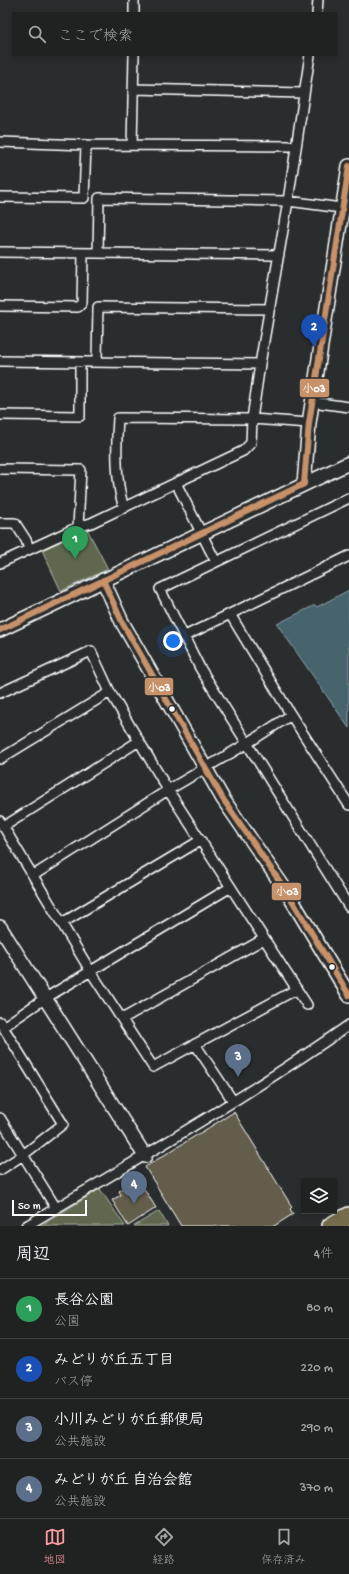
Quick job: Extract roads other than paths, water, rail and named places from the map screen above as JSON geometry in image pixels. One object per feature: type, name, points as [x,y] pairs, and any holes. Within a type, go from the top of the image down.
[{"type":"highway","points":[[331,1226],[349,1216]]},
{"type":"street","points":[[134,0],[134,12]]},
{"type":"street","points":[[317,12],[318,0]]},
{"type":"street","points":[[132,145],[134,56]]},
{"type":"street","points":[[0,563],[78,526],[91,523],[176,484],[243,451],[251,443],[252,419],[260,364],[288,201],[303,93],[310,56]]},
{"type":"street","points":[[133,89],[303,93]]},
{"type":"street","points":[[0,142],[86,145],[296,146]]},
{"type":"street","points":[[0,197],[84,198],[86,145]]},
{"type":"street","points":[[304,484],[309,423],[346,209],[349,166]]},
{"type":"street","points":[[98,253],[99,198],[288,201],[346,209]]},
{"type":"street","points":[[0,252],[279,255]]},
{"type":"street","points":[[0,306],[78,307],[82,303],[83,254]]},
{"type":"street","points":[[97,361],[98,307],[269,309]]},
{"type":"street","points":[[0,361],[260,364]]},
{"type":"street","points":[[0,415],[80,416],[80,362]]},
{"type":"street","points":[[312,402],[349,407]]},
{"type":"street","points":[[124,508],[120,497],[116,445],[118,418],[252,419],[309,423]]},
{"type":"street","points":[[0,630],[349,463]]},
{"type":"street","points":[[0,469],[81,470],[78,526]]},
{"type":"street","points":[[176,484],[200,534],[216,562]]},
{"type":"street","points":[[349,498],[160,589],[200,668],[349,906]]},
{"type":"street","points":[[0,523],[15,523],[26,540],[29,549]]},
{"type":"street","points":[[183,637],[349,556]]},
{"type":"street","points":[[103,580],[125,628],[205,768],[227,805],[286,892],[349,995]]},
{"type":"street","points":[[230,614],[291,715],[349,805]]},
{"type":"street","points":[[0,692],[91,651],[110,692],[168,790],[307,1005]]},
{"type":"street","points":[[0,759],[110,692]]},
{"type":"street","points":[[34,874],[291,715]]},
{"type":"street","points":[[140,741],[2,824],[34,874],[92,972],[153,1067],[297,989]]},
{"type":"street","points":[[62,923],[201,840]]},
{"type":"street","points":[[0,1170],[23,1155],[63,1124],[1,1024],[92,972],[231,887]]},
{"type":"street","points":[[0,927],[44,999],[145,1156]]},
{"type":"street","points":[[122,1019],[264,939]]},
{"type":"street","points":[[26,1226],[233,1102],[349,1025]]},
{"type":"street","points":[[195,1044],[233,1102]]},
{"type":"street","points":[[0,1118],[56,1208]]},
{"type":"water","points":[[349,590],[349,728],[277,624],[315,605],[317,607]]},
{"type":"place","name":"みどりが丘五丁目","points":[[314,347]]},
{"type":"place","name":"長谷公園","points":[[75,559]]},
{"type":"place","name":"小川みどりが丘郵便局","points":[[238,1077]]},
{"type":"place","name":"みどりが丘 自治会館","points":[[134,1204]]}]
